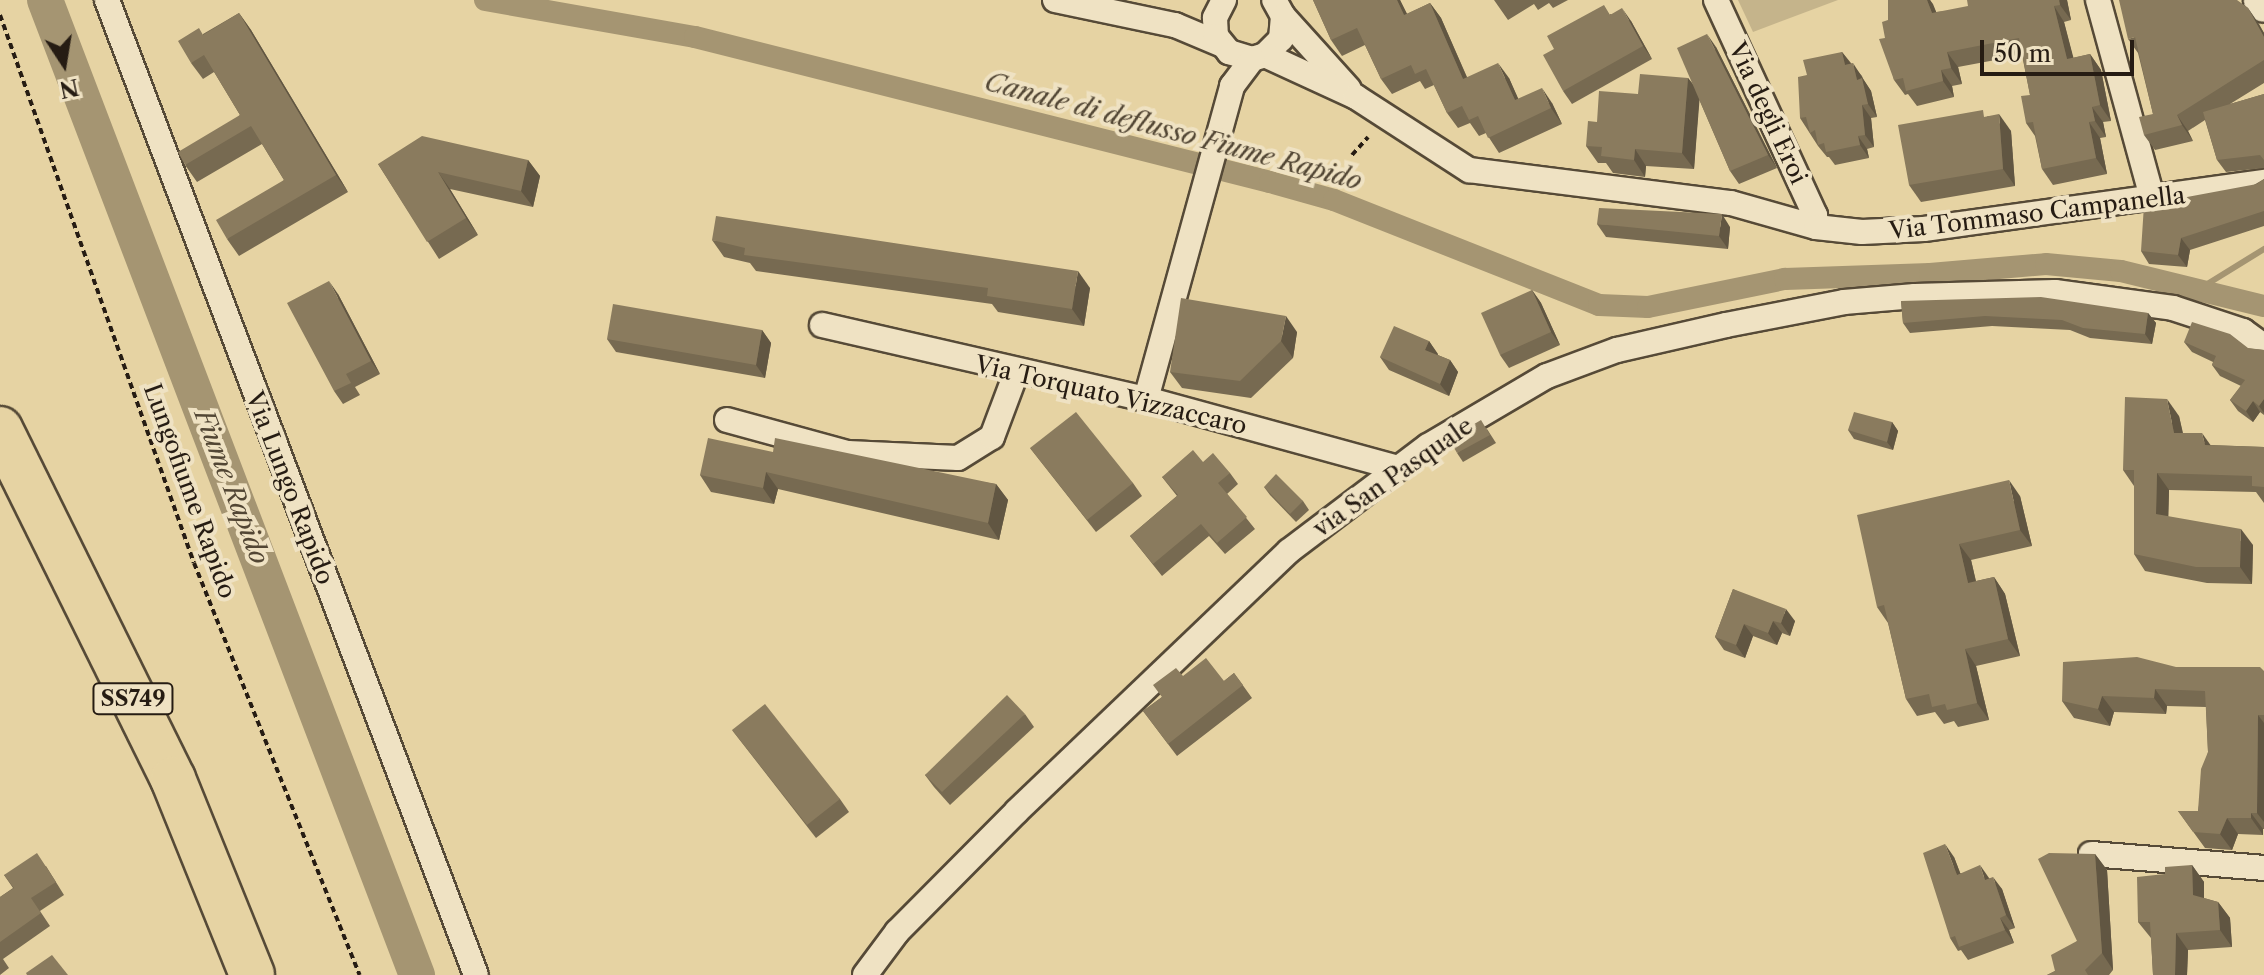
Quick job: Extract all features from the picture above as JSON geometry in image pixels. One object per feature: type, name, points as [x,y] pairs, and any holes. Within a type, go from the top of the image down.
[{"type":"highway","name":"SS749","points":[[0,429],[173,779],[252,975]]},
{"type":"street","name":"Via Lungo Rapido","points":[[107,0],[476,975]]},
{"type":"street","points":[[1055,0],[1175,25],[1219,6],[1241,52],[1146,399]]},
{"type":"street","name":"Via degli Eroi","points":[[1716,0],[1816,227]]},
{"type":"street","points":[[2098,0],[2153,201]]},
{"type":"street","points":[[1241,52],[1281,39],[1277,4]]},
{"type":"street","name":"Via Tommaso Campanella","points":[[1277,4],[1356,97]]},
{"type":"street","name":"Via Tommaso Campanella","points":[[1175,25],[1356,97],[1469,170],[1731,203],[1816,227],[1862,232],[1924,229],[2153,201],[2264,182]]},
{"type":"street","name":"via San Pasquale","points":[[865,975],[897,932],[1207,626],[1289,551],[1399,468],[1547,376],[1617,350],[1844,302],[2055,292],[2173,308],[2243,331],[2264,346]]},
{"type":"street","name":"Via Torquato Vizzaccaro","points":[[822,325],[1016,373],[1146,399],[1399,468]]},
{"type":"street","points":[[727,420],[848,453],[958,458],[992,437],[1016,373]]},
{"type":"street","points":[[2091,854],[2264,868]]},
{"type":"path","name":"Lungofiume Rapido","points":[[0,15],[194,563],[360,975]]},
{"type":"path","points":[[1352,155],[1368,137]]},
{"type":"shaded area","points":[[1738,0],[1838,0],[1753,32]]},
{"type":"building","points":[[1313,0],[1397,0],[1404,15],[1430,3],[1463,79],[1498,63],[1515,100],[1542,88],[1551,108],[1488,138],[1478,116],[1469,120],[1462,106],[1447,113],[1426,69],[1415,74],[1411,65],[1381,79],[1357,28],[1331,40]]},
{"type":"building","points":[[1888,0],[1927,0],[1932,13],[1968,6],[1967,0],[2059,0],[2060,5],[2054,6],[2067,59],[2090,54],[2100,105],[2092,107],[2095,121],[2089,122],[2096,158],[2042,169],[2033,122],[2026,123],[2021,96],[2030,95],[2019,38],[1947,52],[1951,68],[1941,70],[1943,81],[1906,91],[1903,78],[1894,80],[1879,39],[1885,38],[1882,22],[1888,20]]},
{"type":"building","points":[[2119,0],[2237,0],[2248,8],[2264,37],[2264,60],[2177,115],[2182,125],[2144,135],[2139,117],[2153,114],[2135,37],[2128,39]]},
{"type":"building","points":[[1604,5],[1610,15],[1622,8],[1643,46],[1563,91],[1543,55],[1554,49],[1547,36]]},
{"type":"building","points":[[239,13],[336,175],[227,239],[216,220],[284,180],[251,126],[185,165],[178,152],[240,115],[204,55],[191,63],[178,41],[199,28],[203,35]]},
{"type":"building","points":[[1707,34],[1768,155],[1730,171],[1677,48]]},
{"type":"building","points":[[1842,52],[1845,65],[1853,63],[1857,80],[1862,78],[1868,104],[1862,105],[1865,135],[1858,136],[1860,145],[1826,152],[1824,143],[1818,145],[1815,130],[1810,133],[1806,117],[1800,118],[1798,77],[1807,75],[1803,60]]},
{"type":"building","points":[[1640,74],[1688,78],[1682,153],[1635,149],[1634,160],[1601,156],[1602,147],[1586,146],[1588,121],[1597,122],[1599,91],[1638,94]]},
{"type":"building","points":[[2264,94],[2264,160],[2260,155],[2217,160],[2203,112]]},
{"type":"building","points":[[1983,110],[1984,117],[1999,114],[2003,169],[1909,185],[1898,125]]},
{"type":"building","points":[[422,136],[528,160],[521,191],[438,172],[466,218],[427,242],[378,164]]},
{"type":"building","points":[[2264,179],[2264,211],[2181,238],[2178,255],[2141,251],[2144,205],[2257,184]]},
{"type":"building","points":[[1599,208],[1722,214],[1719,236],[1597,224]]},
{"type":"building","points":[[716,216],[1078,271],[1072,309],[987,296],[988,288],[744,255],[745,248],[712,240]]},
{"type":"building","points":[[329,281],[371,361],[346,374],[351,383],[334,391],[287,303]]},
{"type":"building","points":[[1532,290],[1551,332],[1500,355],[1481,313]]},
{"type":"building","points":[[2041,297],[2148,313],[2145,334],[2083,328],[2062,320],[1985,316],[1903,323],[1901,301]]},
{"type":"building","points":[[1181,298],[1286,316],[1281,341],[1240,381],[1170,372]]},
{"type":"building","points":[[613,304],[762,330],[756,365],[607,339]]},
{"type":"building","points":[[2192,322],[2230,334],[2248,348],[2264,350],[2264,399],[2259,406],[2253,401],[2246,411],[2230,400],[2245,380],[2212,365],[2216,356],[2184,342]]},
{"type":"building","points":[[1394,326],[1429,341],[1425,350],[1450,360],[1440,384],[1380,357]]},
{"type":"building","points":[[2125,397],[2167,399],[2174,433],[2202,433],[2205,445],[2264,447],[2264,487],[2252,486],[2252,476],[2157,473],[2156,514],[2241,529],[2240,567],[2196,567],[2134,554],[2134,470],[2123,470]]},
{"type":"building","points":[[1076,412],[1133,483],[1087,520],[1030,448]]},
{"type":"building","points":[[1854,412],[1892,422],[1887,442],[1848,430]]},
{"type":"building","points":[[1481,420],[1490,435],[1457,453],[1449,439]]},
{"type":"building","points":[[708,438],[773,452],[775,438],[996,484],[988,523],[766,472],[763,488],[700,475]]},
{"type":"building","points":[[1193,450],[1203,462],[1213,453],[1230,473],[1218,483],[1247,517],[1217,543],[1201,524],[1153,564],[1130,536],[1178,495],[1162,477]]},
{"type":"building","points":[[1276,474],[1303,501],[1290,514],[1264,487]]},
{"type":"building","points":[[2009,480],[2020,530],[1959,544],[1968,583],[1994,577],[2008,639],[1965,649],[1977,703],[1947,710],[1945,704],[1932,707],[1929,694],[1906,699],[1884,605],[1877,607],[1857,515]]},
{"type":"building","points":[[1733,589],[1786,609],[1781,623],[1773,621],[1768,633],[1744,624],[1736,645],[1715,637]]},
{"type":"building","points":[[2137,657],[2176,667],[2260,667],[2264,671],[2264,715],[2258,715],[2257,813],[2251,813],[2251,818],[2227,818],[2220,834],[2193,832],[2178,811],[2198,811],[2201,769],[2208,752],[2205,691],[2155,689],[2154,698],[2102,696],[2098,709],[2062,701],[2063,662]]},
{"type":"building","points":[[1206,658],[1224,681],[1234,673],[1243,685],[1168,744],[1143,711],[1162,697],[1153,685],[1176,668],[1183,676]]},
{"type":"building","points":[[1007,695],[1025,714],[942,792],[925,775]]},
{"type":"building","points":[[765,704],[840,799],[807,825],[732,730]]},
{"type":"building","points":[[1945,844],[1957,875],[1980,865],[1985,880],[1993,877],[2006,915],[2000,918],[2005,930],[1959,947],[1955,936],[1950,938],[1923,853]]},
{"type":"building","points":[[37,853],[56,882],[31,898],[41,913],[0,942],[0,897],[14,888],[4,875]]},
{"type":"building","points":[[2049,853],[2095,854],[2102,953],[2085,970],[2088,975],[2047,975],[2055,971],[2051,955],[2077,941],[2038,859]]},
{"type":"building","points":[[2192,865],[2193,895],[2218,902],[2220,930],[2176,933],[2175,975],[2153,975],[2150,922],[2138,922],[2137,877],[2165,874],[2165,867]]},
{"type":"building","points":[[52,955],[68,975],[27,975],[26,973]]},
{"type":"waterway","name":"Fiume Rapido","points":[[45,0],[417,975]]},
{"type":"waterway","name":"Canale di deflusso Fiume Rapido","points":[[485,0],[695,37],[1270,182],[1334,200],[1599,305],[1648,307],[1785,279],[1930,274],[2046,264],[2121,271],[2264,306]]},
{"type":"waterway","points":[[2196,291],[2264,249]]}]
